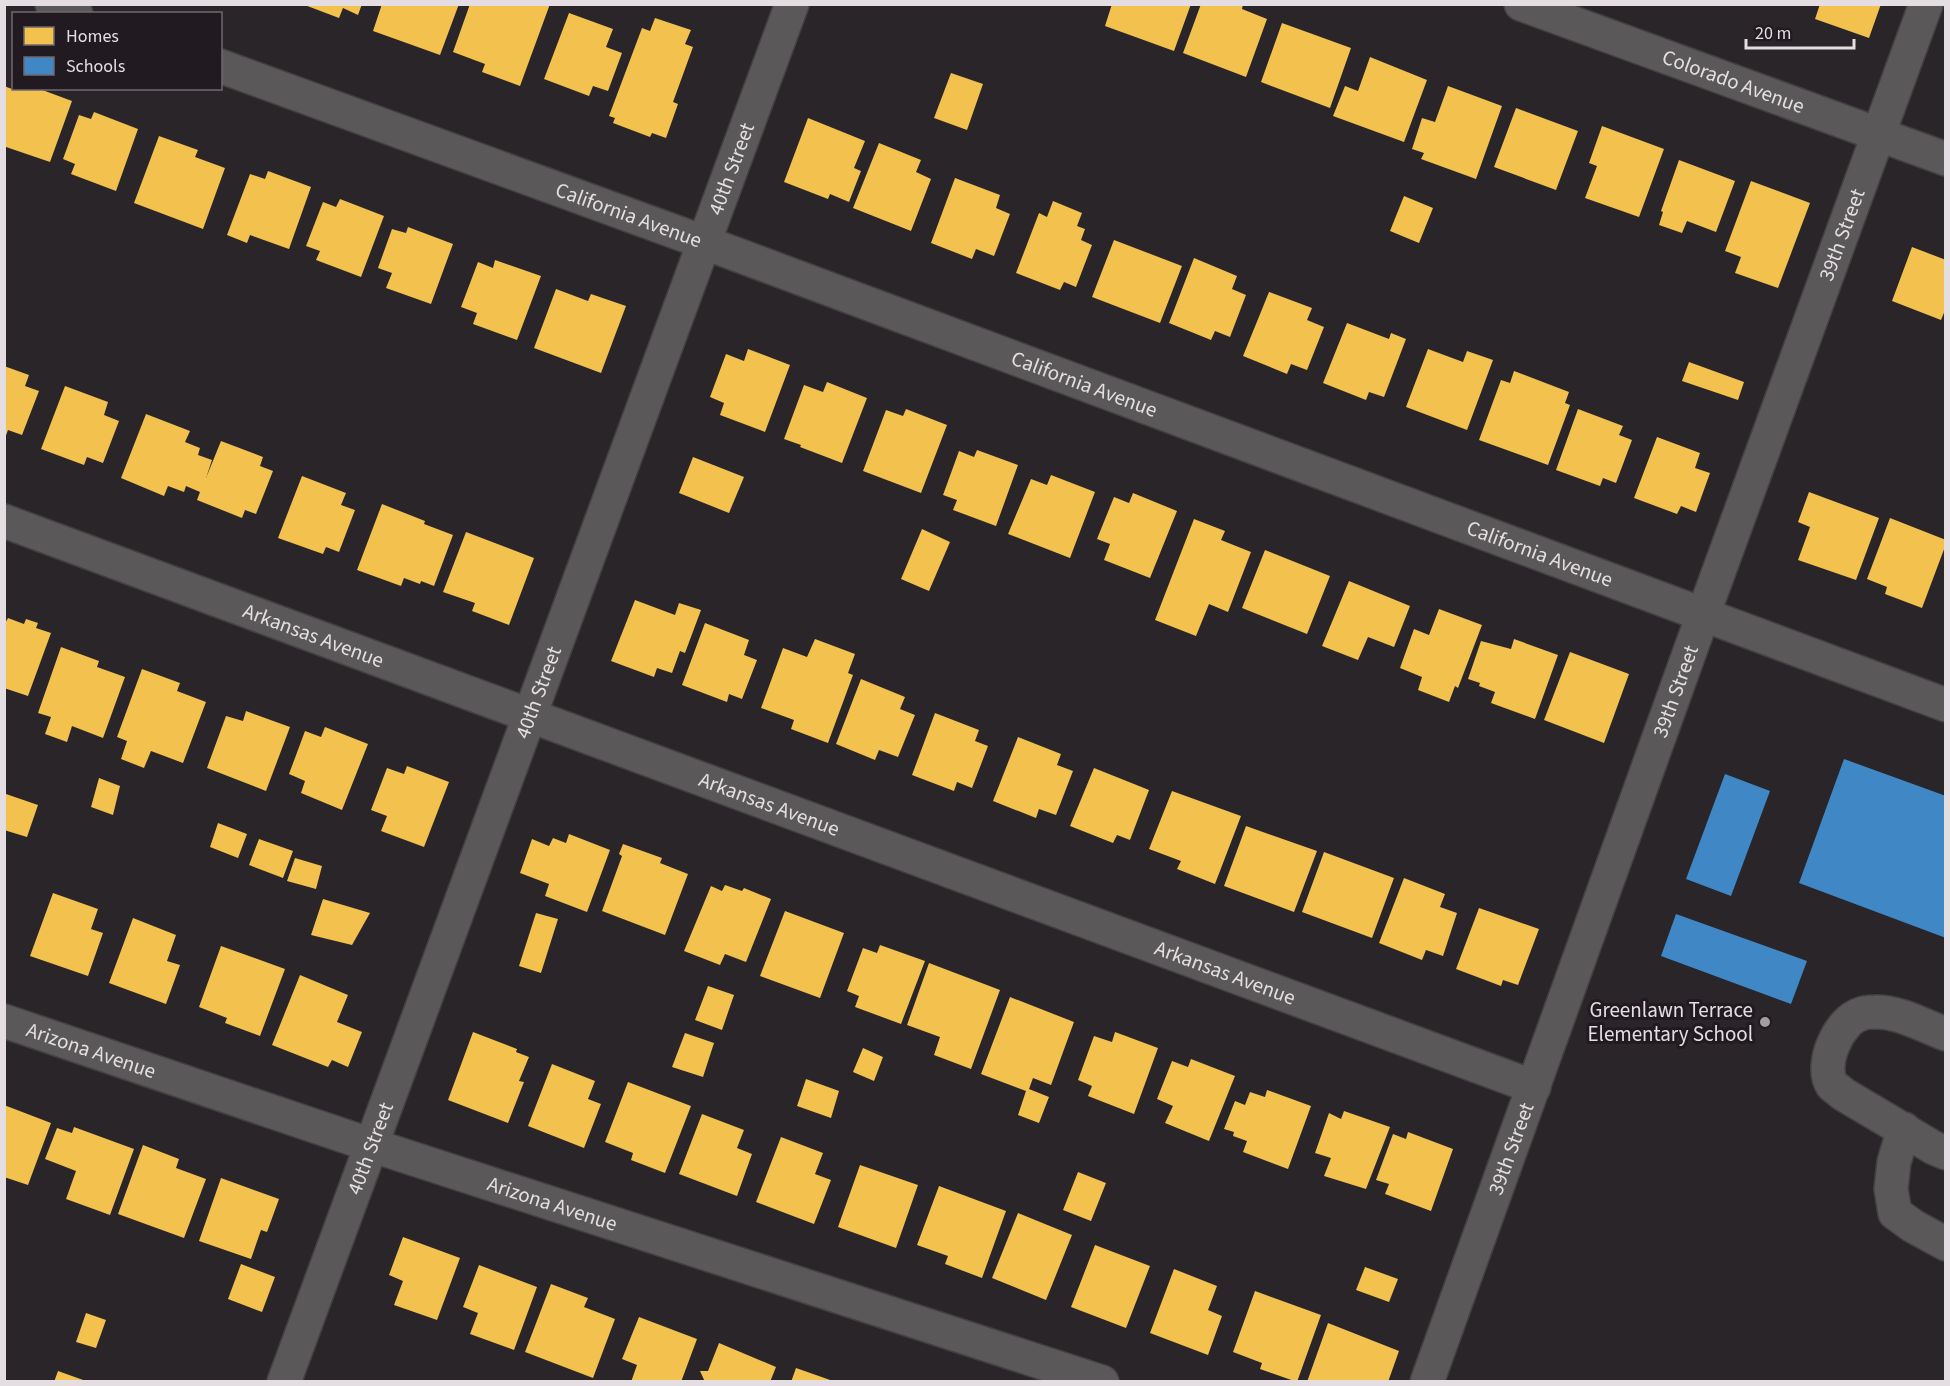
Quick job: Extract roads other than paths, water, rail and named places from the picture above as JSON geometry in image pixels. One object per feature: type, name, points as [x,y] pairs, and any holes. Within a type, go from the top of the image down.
[{"type":"street","points":[[52,4],[71,12]]},
{"type":"street","name":"40th Street","points":[[284,1382],[792,4]]},
{"type":"street","name":"Colorado Avenue","points":[[1521,4],[1946,159]]},
{"type":"street","name":"39th Street","points":[[1427,1382],[1702,615],[1926,4]]},
{"type":"street","name":"California Avenue","points":[[222,67],[704,242],[1946,705]]},
{"type":"street","name":"Arkansas Avenue","points":[[4,521],[1534,1087]]},
{"type":"street","points":[[1946,1034],[1889,1012],[1859,1014],[1846,1024],[1835,1041],[1829,1065],[1832,1085],[1843,1094],[1946,1153]]},
{"type":"street","name":"Arizona Avenue","points":[[4,1021],[371,1145],[1102,1382]]},
{"type":"street","points":[[1904,1129],[1894,1162],[1891,1189],[1894,1213],[1946,1244]]},
{"type":"place","name":"Greenlawn Terrace Elementary School","points":[[1765,1022]]}]
